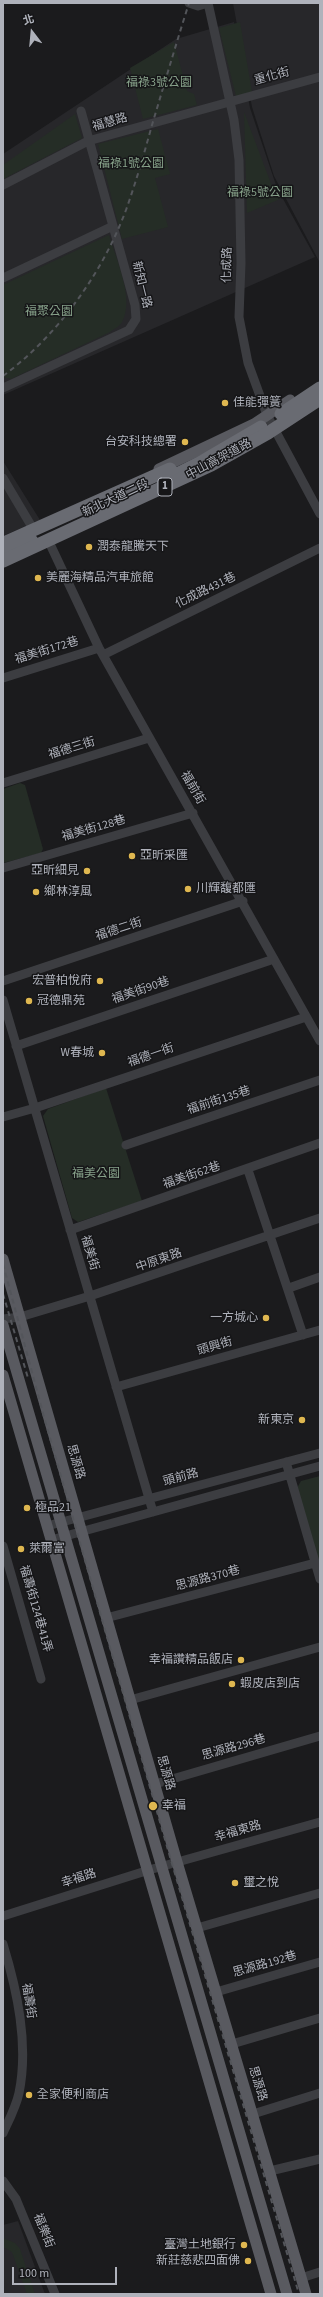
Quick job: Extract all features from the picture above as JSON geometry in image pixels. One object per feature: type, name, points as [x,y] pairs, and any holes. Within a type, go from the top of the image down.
[{"type":"highway","name":"中山高架道路","points":[[3,544],[261,427],[320,388]]},
{"type":"highway","name":"中山高架道路","points":[[3,561],[211,465],[268,433],[320,399]]},
{"type":"highway","points":[[3,553],[53,532],[195,465],[261,427]]},
{"type":"main road","name":"新北大道二段","points":[[3,539],[196,452],[267,415],[320,381]]},
{"type":"main road","name":"新北大道二段","points":[[3,565],[219,467],[277,435],[320,404]]},
{"type":"main road","name":"思源路","points":[[3,1259],[177,1862],[306,2294]]},
{"type":"main road","points":[[3,1325],[287,2294]]},
{"type":"main road","points":[[3,1375],[270,2291],[284,2283],[302,2278]]},
{"type":"street","points":[[189,3],[198,6],[208,3]]},
{"type":"street","name":"化成路","points":[[208,3],[230,101],[241,183],[239,317],[248,363],[267,415],[320,514]]},
{"type":"street","name":"重化街","points":[[230,101],[320,77]]},
{"type":"street","name":"福慧路","points":[[3,186],[88,141],[230,101]]},
{"type":"street","name":"新知一路","points":[[3,388],[129,330],[134,325],[136,319],[135,305],[80,111]]},
{"type":"street","points":[[3,278],[113,226]]},
{"type":"street","points":[[3,478],[32,527]]},
{"type":"street","name":"福前街","points":[[50,544],[101,652],[243,901],[320,1040]]},
{"type":"street","name":"化成路431巷","points":[[101,652],[320,548]]},
{"type":"street","name":"福美街172巷","points":[[3,678],[101,652]]},
{"type":"street","name":"福德三街","points":[[3,783],[149,738]]},
{"type":"street","name":"福美街128巷","points":[[3,868],[193,813]]},
{"type":"street","name":"福德二街","points":[[3,981],[243,901]]},
{"type":"street","name":"福美街90巷","points":[[16,1046],[274,959]]},
{"type":"street","name":"福美街","points":[[3,1000],[153,1512]]},
{"type":"street","name":"福德一街","points":[[3,1117],[35,1108],[306,1016]]},
{"type":"street","name":"福前街135巷","points":[[126,1144],[320,1080]]},
{"type":"street","name":"福美街62巷","points":[[70,1230],[248,1170],[320,1143]]},
{"type":"street","points":[[248,1170],[289,1288],[303,1335]]},
{"type":"street","name":"中原東路","points":[[3,1319],[20,1317],[90,1296],[320,1218]]},
{"type":"street","points":[[289,1288],[320,1277]]},
{"type":"street","name":"頭興街","points":[[116,1387],[320,1330]]},
{"type":"street","name":"頭前路","points":[[48,1526],[320,1453]]},
{"type":"street","points":[[286,1462],[320,1580]]},
{"type":"street","points":[[52,1540],[320,1466]]},
{"type":"street","name":"福壽街124巷41弄","points":[[3,1546],[41,1680]]},
{"type":"street","name":"思源路370巷","points":[[106,1618],[315,1563]]},
{"type":"street","points":[[130,1700],[320,1647]]},
{"type":"street","name":"思源路296巷","points":[[155,1784],[320,1736]]},
{"type":"street","name":"幸福東路","points":[[162,1866],[320,1822]]},
{"type":"street","name":"幸福路","points":[[3,1916],[162,1866]]},
{"type":"street","points":[[197,1928],[320,1893]]},
{"type":"street","name":"福壽街","points":[[3,1944],[17,1994],[22,2052],[19,2092],[14,2111],[3,2133]]},
{"type":"street","name":"思源路192巷","points":[[216,1992],[320,1962]]},
{"type":"street","points":[[232,2044],[320,2018]]},
{"type":"street","points":[[253,2114],[320,2093]]},
{"type":"street","points":[[270,2171],[320,2159]]},
{"type":"street","name":"福樂街","points":[[3,2181],[16,2199],[55,2294]]},
{"type":"street","points":[[302,2278],[320,2272]]},
{"type":"shaded area","points":[[233,3],[320,3],[320,263],[274,176],[252,107]]},
{"type":"shaded area","points":[[234,22],[250,108],[277,188],[315,257],[3,395],[3,154],[176,39]]},
{"type":"shaded area","points":[[3,461],[40,520],[3,536]]},
{"type":"shaded area","points":[[18,2221],[45,2294],[3,2294],[3,2225]]},
{"type":"green space","points":[[240,22],[252,92],[236,96],[219,28]]},
{"type":"green space","name":"福祿3號公園","points":[[174,42],[187,91],[194,94],[197,105],[143,119],[130,68]]},
{"type":"green space","name":"福祿5號公園","points":[[244,112],[273,189],[280,199],[247,213]]},
{"type":"green space","points":[[75,114],[82,138],[3,179],[3,165]]},
{"type":"green space","name":"福祿1號公園","points":[[158,129],[170,174],[155,178],[168,227],[122,239],[98,144]]},
{"type":"green space","name":"福聚公園","points":[[109,235],[120,267],[125,291],[125,313],[122,322],[110,332],[11,379],[3,377],[3,285]]},
{"type":"green space","points":[[20,783],[25,785],[43,849],[41,853],[3,863],[3,789]]},
{"type":"green space","name":"福美公園","points":[[106,1088],[142,1201],[78,1222],[72,1218],[43,1116],[48,1109]]},
{"type":"green space","points":[[320,1476],[320,1567],[297,1488],[301,1481]]},
{"type":"green space","points":[[3,2238],[15,2243],[20,2249],[35,2294],[27,2294],[12,2252],[3,2247]]},
{"type":"railway","points":[[3,376],[42,342],[76,302],[91,280],[116,234],[137,178],[189,3]]},
{"type":"railway","points":[[3,1264],[44,1417],[168,1850],[299,2294]]},
{"type":"railway","points":[[3,1294],[28,1378]]},
{"type":"place","name":"佳能彈簧","points":[[225,403]]},
{"type":"place","name":"台安科技總署","points":[[185,442]]},
{"type":"place","name":"潤泰龍騰天下","points":[[89,547]]},
{"type":"place","name":"美麗海精品汽車旅館","points":[[38,578]]},
{"type":"place","name":"亞昕采匯","points":[[132,856]]},
{"type":"place","name":"亞昕細見","points":[[87,871]]},
{"type":"place","name":"川輝馥都匯","points":[[188,889]]},
{"type":"place","name":"鄉林淳風","points":[[36,892]]},
{"type":"place","name":"宏普柏悅府","points":[[100,981]]},
{"type":"place","name":"冠德鼎苑","points":[[29,1001]]},
{"type":"place","name":"W春城","points":[[102,1053]]},
{"type":"place","name":"一方城心","points":[[266,1318]]},
{"type":"place","name":"新東京","points":[[302,1420]]},
{"type":"place","name":"極品21","points":[[27,1508]]},
{"type":"place","name":"萊爾富","points":[[21,1549]]},
{"type":"place","name":"幸福讚精品飯店","points":[[241,1660]]},
{"type":"place","name":"蝦皮店到店","points":[[232,1684]]},
{"type":"place","name":"幸福","points":[[153,1806]]},
{"type":"place","name":"璽之悅","points":[[235,1883]]},
{"type":"place","name":"全家便利商店","points":[[29,2095]]},
{"type":"place","name":"臺灣土地銀行","points":[[244,2245]]},
{"type":"place","name":"新莊慈悲四面佛","points":[[248,2261]]}]
